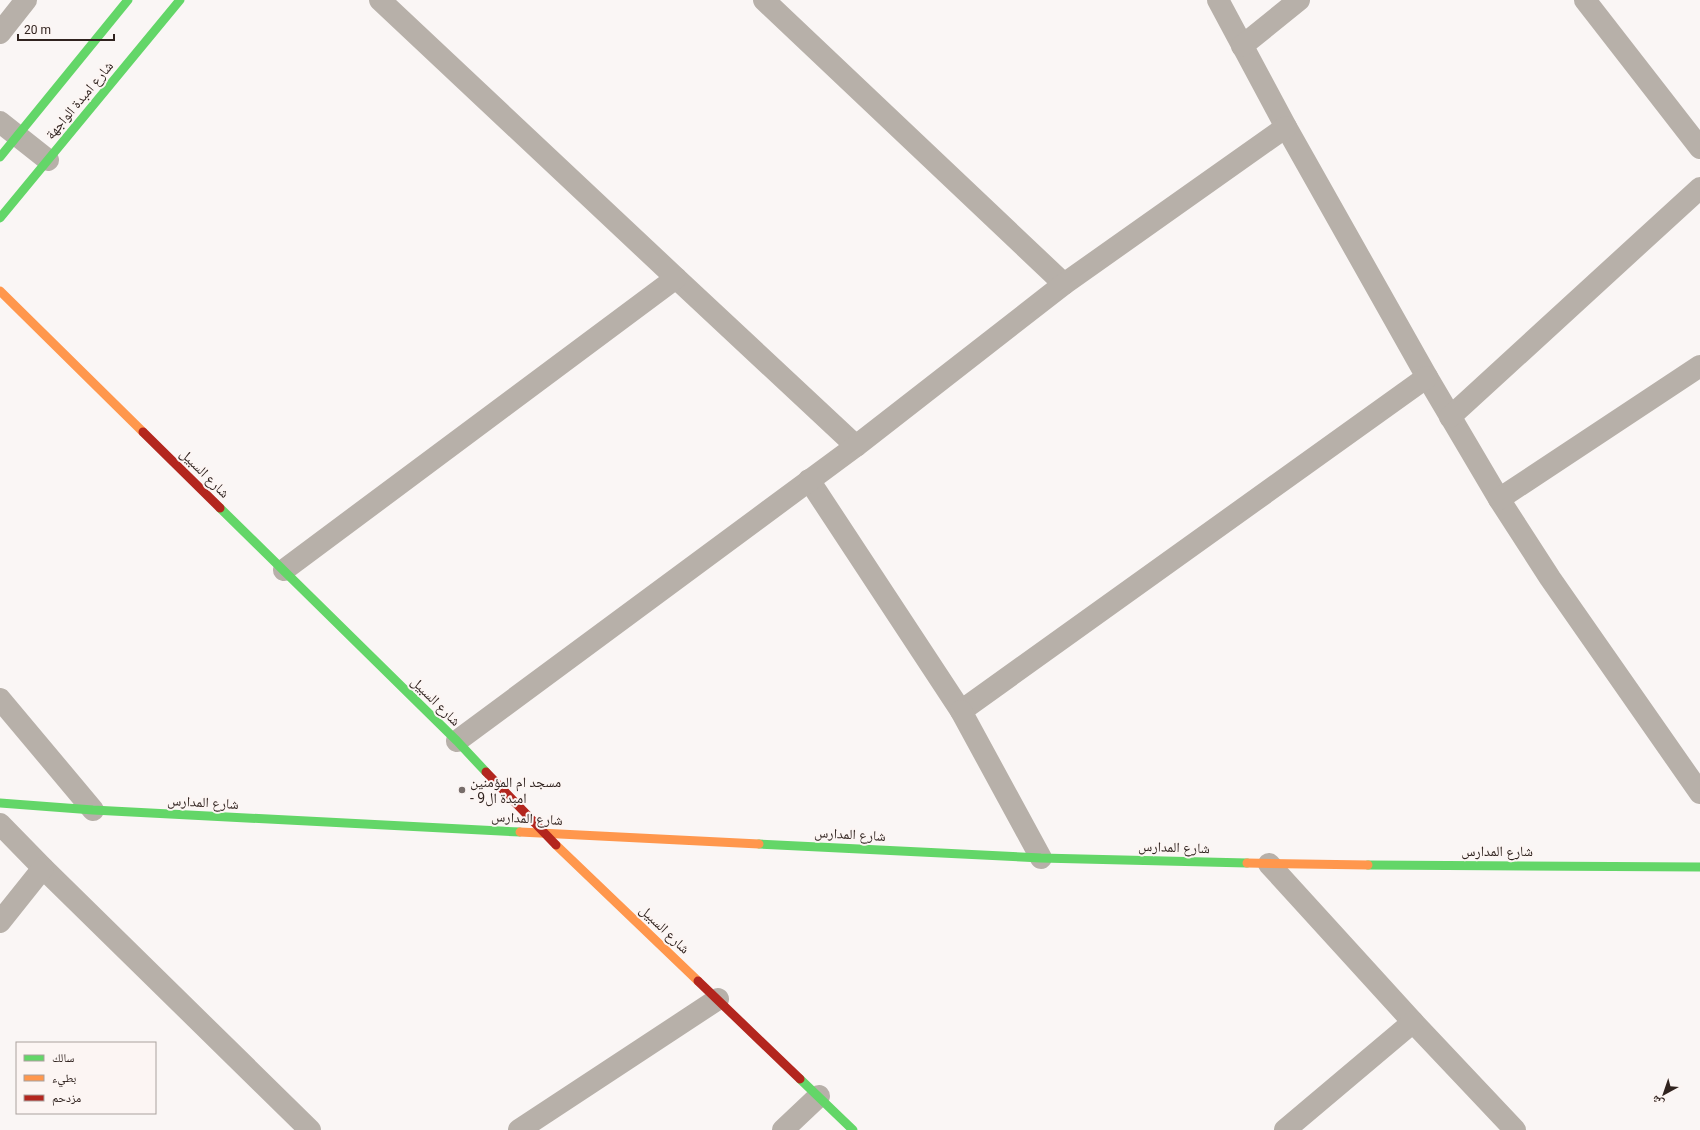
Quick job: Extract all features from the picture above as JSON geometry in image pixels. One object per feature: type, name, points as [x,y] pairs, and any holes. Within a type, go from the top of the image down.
[{"type":"street","points":[[0,34],[26,0]]},
{"type":"street","name":"شارع امبدة الواجهة","points":[[0,157],[128,0]]},
{"type":"street","name":"شارع امبدة الواجهة","points":[[0,218],[180,0]]},
{"type":"street","points":[[380,0],[856,446]]},
{"type":"street","points":[[1218,0],[1286,127],[1427,378],[1499,499],[1550,578],[1700,793]]},
{"type":"street","points":[[1242,46],[1299,0]]},
{"type":"street","points":[[1585,0],[1700,148]]},
{"type":"street","points":[[776,4],[1064,284]]},
{"type":"street","points":[[0,122],[48,160]]},
{"type":"street","points":[[456,741],[856,446],[1064,284],[1286,127]]},
{"type":"street","points":[[1450,417],[1700,188]]},
{"type":"street","points":[[284,570],[676,278]]},
{"type":"street","name":"شارع السبيل","points":[[0,291],[456,741],[544,833],[718,998],[853,1130]]},
{"type":"street","points":[[1499,499],[1700,366]]},
{"type":"street","points":[[961,711],[1427,378]]},
{"type":"street","points":[[809,480],[961,711],[1041,858]]},
{"type":"street","points":[[0,699],[93,810]]},
{"type":"street","name":"شارع المدارس","points":[[0,803],[93,810],[1041,858],[1269,864],[1700,867]]},
{"type":"street","points":[[0,824],[300,1127]]},
{"type":"street","points":[[1269,864],[1413,1022],[1515,1130]]},
{"type":"street","points":[[0,922],[43,868]]},
{"type":"street","points":[[519,1130],[718,998]]},
{"type":"street","points":[[1285,1130],[1413,1022]]},
{"type":"street","points":[[783,1130],[818,1096]]},
{"type":"traffic: fast","points":[[0,157],[128,0]]},
{"type":"traffic: fast","points":[[0,218],[180,0]]},
{"type":"traffic: fast","points":[[220,508],[457,741],[486,772]]},
{"type":"traffic: fast","points":[[0,803],[93,810],[520,832]]},
{"type":"traffic: fast","points":[[759,844],[1041,858],[1247,863]]},
{"type":"traffic: fast","points":[[1368,865],[1700,867]]},
{"type":"traffic: fast","points":[[800,1079],[853,1130]]},
{"type":"traffic: slow","points":[[0,291],[143,432]]},
{"type":"traffic: slow","points":[[520,832],[759,844]]},
{"type":"traffic: slow","points":[[556,845],[698,981]]},
{"type":"traffic: slow","points":[[1247,863],[1368,865]]},
{"type":"traffic: jam","points":[[143,432],[220,508]]},
{"type":"traffic: jam","points":[[486,772],[556,845]]},
{"type":"traffic: jam","points":[[698,981],[800,1079]]},
{"type":"place","name":"مسجد ام المؤمنين - امبدة ال9","points":[[462,790]]}]
